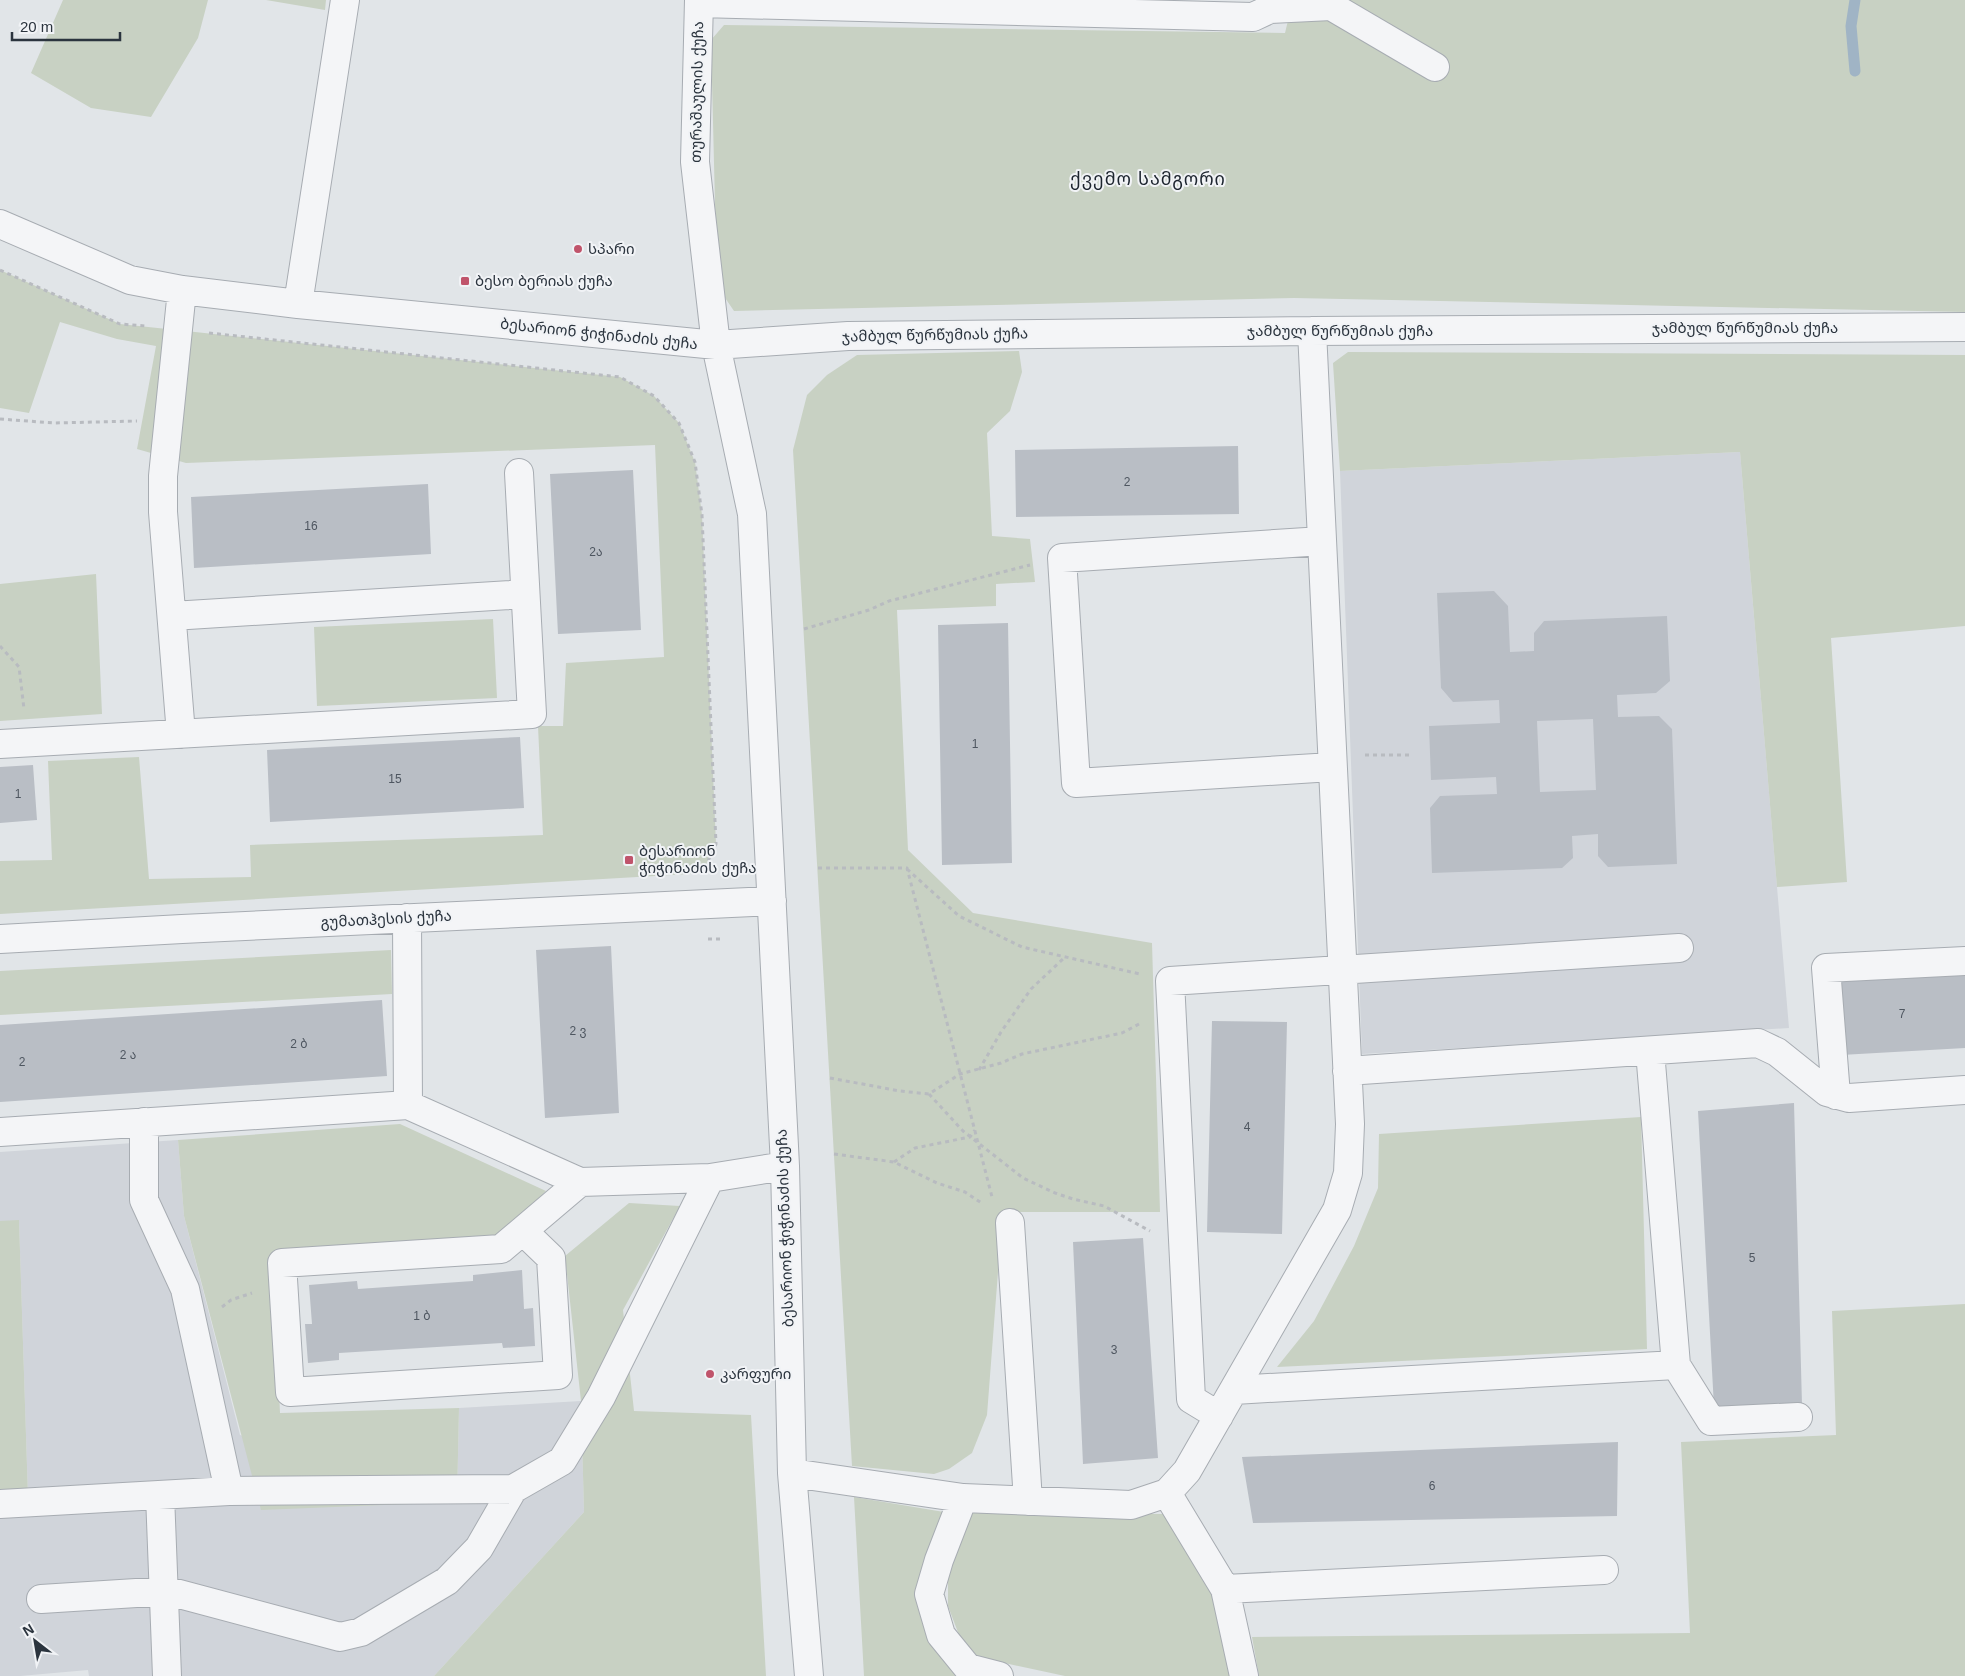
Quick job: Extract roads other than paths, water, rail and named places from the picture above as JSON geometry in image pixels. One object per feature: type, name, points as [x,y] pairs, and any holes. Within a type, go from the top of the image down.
[{"type":"street","points":[[298,304],[345,0]]},
{"type":"street","name":"თურაშაულის ქუჩა","points":[[716,346],[695,162],[699,2],[1253,17],[1274,4],[1331,6],[1435,68]]},
{"type":"street","name":"ბესარიონ ჭიჭინაძის ქუჩა","points":[[0,224],[130,280],[182,290],[298,304],[716,346],[752,514],[784,1166],[792,1473],[809,1676]]},
{"type":"street","points":[[181,734],[163,503],[163,476],[182,290]]},
{"type":"street","name":"ჯამბულ წურწუმიას ქუჩა","points":[[716,346],[848,336],[1965,327]]},
{"type":"street","points":[[792,1473],[963,1498],[1131,1505],[1167,1493],[1187,1471],[1337,1210],[1348,1173],[1350,1124],[1312,331]]},
{"type":"street","points":[[0,744],[532,714],[519,473]]},
{"type":"street","points":[[1322,541],[1062,558],[1076,783],[1332,761]]},
{"type":"street","points":[[172,616],[525,594]]},
{"type":"street","name":"გუმათჰესის ქუჩა","points":[[0,939],[772,901]]},
{"type":"street","points":[[407,918],[408,1105]]},
{"type":"street","points":[[1219,1416],[1191,1399],[1171,993],[1342,971],[1679,948]]},
{"type":"street","points":[[1836,1095],[1826,968],[1965,961]]},
{"type":"street","points":[[1347,1071],[1758,1043],[1777,1052],[1828,1092],[1849,1098],[1965,1090]]},
{"type":"street","points":[[1650,1051],[1676,1365],[1712,1421],[1798,1417]]},
{"type":"street","points":[[0,1132],[408,1105],[580,1182],[710,1178],[784,1166]]},
{"type":"street","points":[[144,1122],[144,1200],[185,1289],[229,1491]]},
{"type":"street","points":[[0,1504],[229,1491],[513,1489],[562,1461],[601,1397],[710,1178]]},
{"type":"street","points":[[523,1231],[552,1258],[558,1375],[290,1392],[282,1263],[501,1249],[580,1182]]},
{"type":"street","points":[[1003,1217],[1028,1501]]},
{"type":"street","points":[[1234,1390],[1676,1365]]},
{"type":"street","points":[[41,1599],[164,1591],[340,1637],[361,1632],[446,1581],[479,1548],[513,1489]]},
{"type":"street","points":[[1167,1493],[1225,1589],[1244,1676]]},
{"type":"street","points":[[160,1495],[167,1676]]},
{"type":"street","points":[[963,1498],[939,1560],[929,1594],[941,1635],[968,1668],[999,1676]]},
{"type":"street","points":[[1225,1589],[1604,1570]]},
{"type":"waterway","points":[[1855,0],[1851,26],[1855,71]]},
{"type":"place","name":"სპარი","points":[[578,249]]},
{"type":"place","name":"ბესო ბერიას ქუჩა","points":[[465,281]]},
{"type":"place","name":"ბესარიონ ჭიჭინაძის ქუჩა","points":[[629,860]]},
{"type":"place","name":"კარფური","points":[[710,1374]]},
{"type":"district","name":"ქვემო სამგორი","points":[[1148,179]]}]
